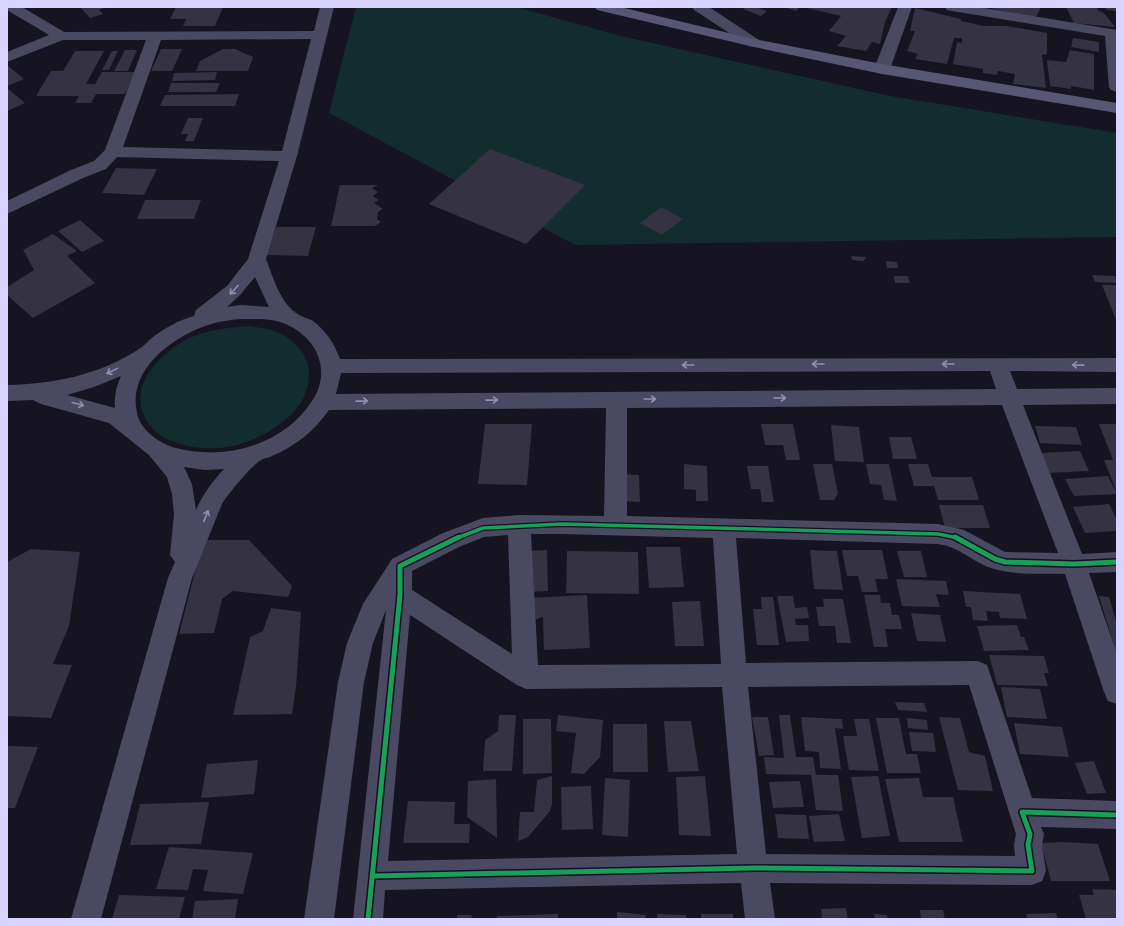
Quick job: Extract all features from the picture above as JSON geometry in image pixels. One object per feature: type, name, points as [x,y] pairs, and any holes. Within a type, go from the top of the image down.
[{"type":"main road","points":[[602,7],[754,43],[882,69],[1117,108]]},
{"type":"street","points":[[12,7],[61,36]]},
{"type":"street","points":[[134,431],[126,413],[126,392],[133,372],[147,354],[167,337],[191,324],[229,296],[249,273],[257,259],[289,156],[327,7]]},
{"type":"street","points":[[699,7],[754,43]]},
{"type":"street","points":[[882,69],[905,7]]},
{"type":"street","points":[[952,7],[1062,26],[1114,33],[1117,87]]},
{"type":"street","points":[[1051,7],[1062,26]]},
{"type":"street","points":[[7,57],[61,36],[320,35]]},
{"type":"street","points":[[7,208],[77,174],[100,165],[113,152],[155,36]]},
{"type":"street","points":[[113,152],[289,156]]},
{"type":"street","points":[[257,259],[269,290],[276,303],[288,318]]},
{"type":"street","points":[[16,393],[60,399],[103,412],[116,417],[157,450],[178,458],[201,461],[227,460],[252,454],[275,445],[295,432],[312,418],[323,402],[330,383],[332,366],[329,353],[313,332],[302,324],[288,318],[265,312],[241,312],[216,316],[191,324]]},
{"type":"street","points":[[16,393],[52,390],[98,378],[147,354]]},
{"type":"street","points":[[997,364],[1074,564],[1117,692]]},
{"type":"street","points":[[332,366],[1117,365]]},
{"type":"street","points":[[323,402],[1117,396]]},
{"type":"street","points":[[615,525],[617,399]]},
{"type":"street","points":[[157,450],[177,474],[184,497],[185,526],[180,578]]},
{"type":"street","points":[[86,919],[180,578],[212,500],[220,488],[252,454]]},
{"type":"street","points":[[319,919],[350,689],[360,643],[372,612],[400,566],[451,540],[483,528],[562,524],[938,534],[956,537],[995,559],[1005,562],[1074,564],[1117,562]]},
{"type":"street","points":[[519,525],[526,677]]},
{"type":"street","points":[[724,529],[733,675],[753,868],[760,919]]},
{"type":"street","points":[[368,919],[400,595],[400,566]]},
{"type":"street","points":[[373,876],[753,868],[1032,872],[1028,845],[1030,834],[978,673],[526,677],[400,595]]},
{"type":"street","points":[[1022,812],[1117,814]]},
{"type":"green space","points":[[356,7],[516,7],[621,36],[890,96],[1117,133],[1117,237],[575,245],[329,113]]},
{"type":"green space","points":[[249,326],[278,332],[288,338],[302,351],[307,362],[309,379],[305,395],[295,410],[283,422],[267,433],[233,446],[200,448],[183,445],[156,432],[150,426],[142,410],[140,402],[143,384],[156,363],[174,347],[191,337],[220,329]]},
{"type":"building","points":[[80,7],[106,7],[99,10],[103,14],[90,18]]},
{"type":"building","points":[[176,7],[223,7],[215,26],[183,26],[186,19],[170,19]]},
{"type":"building","points":[[747,7],[756,7],[767,11],[761,16],[743,9]]},
{"type":"building","points":[[784,7],[800,7],[796,11]]},
{"type":"building","points":[[803,7],[892,7],[885,22],[880,44],[872,42],[866,51],[837,46],[846,36],[829,31],[841,16]]},
{"type":"building","points":[[987,7],[1041,7],[1035,19]]},
{"type":"building","points":[[1066,7],[1096,7],[1099,11],[1104,13],[1115,27],[1074,23]]},
{"type":"building","points":[[1105,7],[1117,7],[1117,14],[1115,11],[1107,10]]},
{"type":"building","points":[[915,8],[984,26],[1007,26],[1047,33],[1047,54],[1042,55],[1046,88],[1013,84],[1015,74],[998,71],[997,75],[983,73],[983,69],[953,64],[957,42],[962,43],[962,38],[954,38],[947,64],[915,59],[918,54],[907,51],[915,31],[910,31]]},
{"type":"building","points":[[1073,38],[1099,42],[1099,52],[1071,47]]},
{"type":"building","points":[[161,49],[182,49],[172,71],[151,71]]},
{"type":"building","points":[[223,49],[235,49],[253,57],[248,71],[196,71],[200,61]]},
{"type":"building","points":[[125,50],[137,50],[128,71],[114,71]]},
{"type":"building","points":[[1070,50],[1094,54],[1094,90],[1071,86],[1071,89],[1050,86],[1047,60],[1066,62]]},
{"type":"building","points":[[75,51],[104,51],[86,84],[95,84],[102,72],[136,72],[125,94],[96,94],[91,103],[75,103],[79,96],[36,96],[51,71],[63,71]]},
{"type":"building","points":[[112,51],[118,51],[109,70],[102,70]]},
{"type":"building","points":[[7,65],[24,79],[7,86]]},
{"type":"building","points":[[217,72],[215,80],[172,81],[174,73]]},
{"type":"building","points":[[171,83],[220,83],[216,92],[168,92]]},
{"type":"building","points":[[7,88],[25,103],[7,111]]},
{"type":"building","points":[[239,94],[235,106],[160,106],[165,95]]},
{"type":"building","points":[[188,118],[203,118],[194,141],[185,141],[188,134],[181,134]]},
{"type":"building","points":[[490,149],[585,185],[526,244],[429,204]]},
{"type":"building","points":[[116,168],[157,169],[144,195],[102,193]]},
{"type":"building","points":[[340,185],[378,185],[372,188],[378,192],[373,196],[379,200],[374,203],[383,209],[378,212],[377,219],[381,222],[375,226],[331,226]]},
{"type":"building","points":[[145,200],[201,200],[194,219],[137,219]]},
{"type":"building","points":[[661,207],[683,219],[662,235],[640,223]]},
{"type":"building","points":[[80,220],[104,241],[82,252],[58,231]]},
{"type":"building","points":[[276,227],[316,227],[308,256],[266,255]]},
{"type":"building","points":[[53,234],[77,251],[67,256],[95,283],[33,318],[7,295],[7,287],[34,270],[23,250]]},
{"type":"building","points":[[851,256],[866,257],[864,261],[852,260]]},
{"type":"building","points":[[886,261],[897,262],[898,268],[887,268]]},
{"type":"building","points":[[1092,275],[1115,276],[1117,283],[1095,282]]},
{"type":"building","points":[[894,276],[908,276],[910,283],[895,283]]},
{"type":"building","points":[[1102,285],[1117,285],[1117,322]]},
{"type":"building","points":[[485,424],[532,424],[527,485],[478,484]]},
{"type":"building","points":[[761,424],[793,424],[800,460],[786,460],[783,445],[765,445]]},
{"type":"building","points":[[1099,424],[1117,424],[1117,493],[1104,460],[1113,460]]},
{"type":"building","points":[[831,425],[859,427],[864,462],[835,461]]},
{"type":"building","points":[[1035,426],[1076,427],[1082,445],[1040,443]]},
{"type":"building","points":[[889,437],[911,437],[917,459],[893,459]]},
{"type":"building","points":[[1080,451],[1089,471],[1048,473],[1040,453]]},
{"type":"building","points":[[684,464],[707,466],[708,501],[696,501],[696,490],[684,489]]},
{"type":"building","points":[[813,464],[832,464],[838,494],[834,500],[820,500]]},
{"type":"building","points":[[866,464],[889,464],[897,501],[884,500],[881,485],[870,484]]},
{"type":"building","points":[[908,464],[928,464],[932,477],[972,477],[979,500],[938,500],[933,482],[934,486],[914,486]]},
{"type":"building","points":[[747,466],[768,466],[774,502],[762,502],[760,489],[751,489]]},
{"type":"building","points":[[621,474],[639,475],[640,502],[622,501]]},
{"type":"building","points":[[1108,476],[1117,494],[1074,496],[1065,479]]},
{"type":"building","points":[[1109,504],[1117,520],[1117,531],[1085,533],[1073,507]]},
{"type":"building","points":[[939,505],[983,505],[990,528],[945,528]]},
{"type":"building","points":[[203,540],[249,540],[292,586],[288,597],[233,591],[222,599],[214,633],[179,634]]},
{"type":"building","points":[[646,547],[680,547],[684,587],[649,588]]},
{"type":"building","points":[[31,549],[80,552],[69,626],[53,664],[72,665],[51,718],[7,716],[7,562]]},
{"type":"building","points":[[547,550],[548,591],[526,592],[525,551]]},
{"type":"building","points":[[810,550],[837,551],[843,590],[814,589]]},
{"type":"building","points":[[842,550],[882,550],[888,579],[875,579],[878,592],[862,592],[858,576],[847,576]]},
{"type":"building","points":[[567,551],[638,552],[639,594],[566,593]]},
{"type":"building","points":[[897,551],[921,551],[927,577],[904,577]]},
{"type":"building","points":[[896,579],[946,581],[949,595],[936,594],[940,607],[902,606]]},
{"type":"building","points":[[963,591],[1020,594],[1027,619],[1000,618],[999,612],[986,611],[988,621],[973,620],[971,607],[966,607]]},
{"type":"building","points":[[587,595],[590,648],[544,650],[543,617],[528,622],[527,598]]},
{"type":"building","points":[[864,595],[880,595],[881,603],[890,603],[892,615],[899,615],[902,629],[885,629],[888,647],[874,647]]},
{"type":"building","points":[[777,596],[793,596],[795,608],[807,607],[809,618],[795,619],[796,625],[808,625],[809,641],[786,642]]},
{"type":"building","points":[[1099,596],[1109,597],[1117,624],[1117,656]]},
{"type":"building","points":[[761,597],[773,597],[779,645],[757,645],[753,609],[762,609]]},
{"type":"building","points":[[823,599],[843,599],[851,643],[837,643],[835,626],[819,626],[816,607],[824,607]]},
{"type":"building","points":[[700,601],[704,646],[675,646],[672,602]]},
{"type":"building","points":[[271,608],[301,612],[296,687],[292,714],[233,715],[250,637],[263,631]]},
{"type":"building","points":[[911,613],[940,615],[946,642],[917,641]]},
{"type":"building","points":[[1017,625],[1021,637],[1024,637],[1029,650],[984,651],[977,626]]},
{"type":"building","points":[[989,655],[1044,656],[1049,673],[1044,673],[1048,686],[997,685]]},
{"type":"building","points":[[1001,687],[1040,689],[1047,719],[1007,717]]},
{"type":"building","points":[[895,702],[924,703],[927,712],[898,710]]},
{"type":"building","points":[[499,715],[516,715],[512,771],[483,771],[485,740],[498,731]]},
{"type":"building","points":[[558,715],[603,720],[600,757],[584,774],[571,773],[576,733],[556,731]]},
{"type":"building","points":[[779,715],[790,715],[796,757],[813,757],[816,775],[838,775],[843,811],[816,810],[811,775],[766,774],[764,757],[784,758]]},
{"type":"building","points":[[752,717],[768,717],[774,755],[759,756]]},
{"type":"building","points":[[801,717],[842,719],[843,729],[835,728],[841,769],[820,768],[819,752],[805,751]]},
{"type":"building","points":[[939,717],[960,718],[969,752],[985,756],[993,791],[958,790]]},
{"type":"building","points":[[876,718],[899,718],[906,754],[917,754],[921,773],[887,773]]},
{"type":"building","points":[[907,718],[927,720],[928,730],[908,728]]},
{"type":"building","points":[[523,719],[551,719],[552,773],[523,774]]},
{"type":"building","points":[[854,719],[869,719],[879,771],[849,770],[843,736],[857,736]]},
{"type":"building","points":[[664,721],[691,721],[699,771],[668,772]]},
{"type":"building","points":[[1014,723],[1062,727],[1069,757],[1020,754]]},
{"type":"building","points":[[613,724],[647,724],[648,772],[613,772]]},
{"type":"building","points":[[909,732],[933,733],[936,752],[912,751]]},
{"type":"building","points":[[7,746],[38,747],[15,808],[7,808]]},
{"type":"building","points":[[258,760],[254,794],[201,798],[207,764]]},
{"type":"building","points":[[1094,761],[1106,793],[1087,794],[1075,763]]},
{"type":"building","points":[[552,776],[552,804],[550,811],[528,837],[518,841],[520,812],[534,812],[537,780]]},
{"type":"building","points":[[705,776],[711,836],[679,835],[676,777]]},
{"type":"building","points":[[878,776],[890,836],[862,838],[851,777]]},
{"type":"building","points":[[605,778],[630,780],[628,837],[602,835]]},
{"type":"building","points":[[919,778],[923,797],[953,797],[963,842],[899,842],[885,779]]},
{"type":"building","points":[[496,779],[497,838],[467,817],[468,781]]},
{"type":"building","points":[[800,781],[804,807],[773,808],[769,782]]},
{"type":"building","points":[[591,786],[593,829],[562,830],[561,787]]},
{"type":"building","points":[[408,801],[455,802],[454,824],[470,824],[469,843],[403,843]]},
{"type":"building","points":[[209,802],[201,844],[130,845],[140,804]]},
{"type":"building","points":[[775,814],[806,815],[809,839],[778,838]]},
{"type":"building","points":[[839,814],[845,841],[814,842],[809,816]]},
{"type":"building","points":[[1064,842],[1098,844],[1110,881],[1051,881],[1041,843]]},
{"type":"building","points":[[169,847],[253,853],[243,894],[203,891],[208,870],[193,869],[188,890],[156,889]]},
{"type":"building","points":[[1092,889],[1117,890],[1117,919],[1086,919],[1079,895],[1094,895]]},
{"type":"building","points":[[119,895],[185,897],[179,919],[112,919]]},
{"type":"building","points":[[238,899],[235,919],[192,919],[195,901]]},
{"type":"building","points":[[846,908],[848,919],[822,919],[821,909]]},
{"type":"building","points":[[920,910],[943,910],[945,919],[921,919]]},
{"type":"building","points":[[617,912],[646,915],[645,919],[617,919]]},
{"type":"building","points":[[1056,913],[1058,919],[1028,919],[1026,914]]},
{"type":"building","points":[[558,914],[558,919],[497,919],[497,916]]},
{"type":"building","points":[[657,914],[686,915],[687,919],[657,919]]},
{"type":"building","points":[[701,914],[733,914],[733,919],[701,919]]},
{"type":"building","points":[[874,914],[887,915],[888,919],[875,919]]},
{"type":"building","points":[[457,915],[472,915],[471,919],[457,919]]},
{"type":"cycle path","points":[[368,919],[400,595],[400,566],[451,540],[483,528],[562,524],[938,534],[956,537],[995,559],[1005,562],[1074,564],[1117,562]]},
{"type":"cycle path","points":[[373,876],[753,868],[1032,871],[1028,845],[1030,834],[1022,812],[1117,815]]}]
